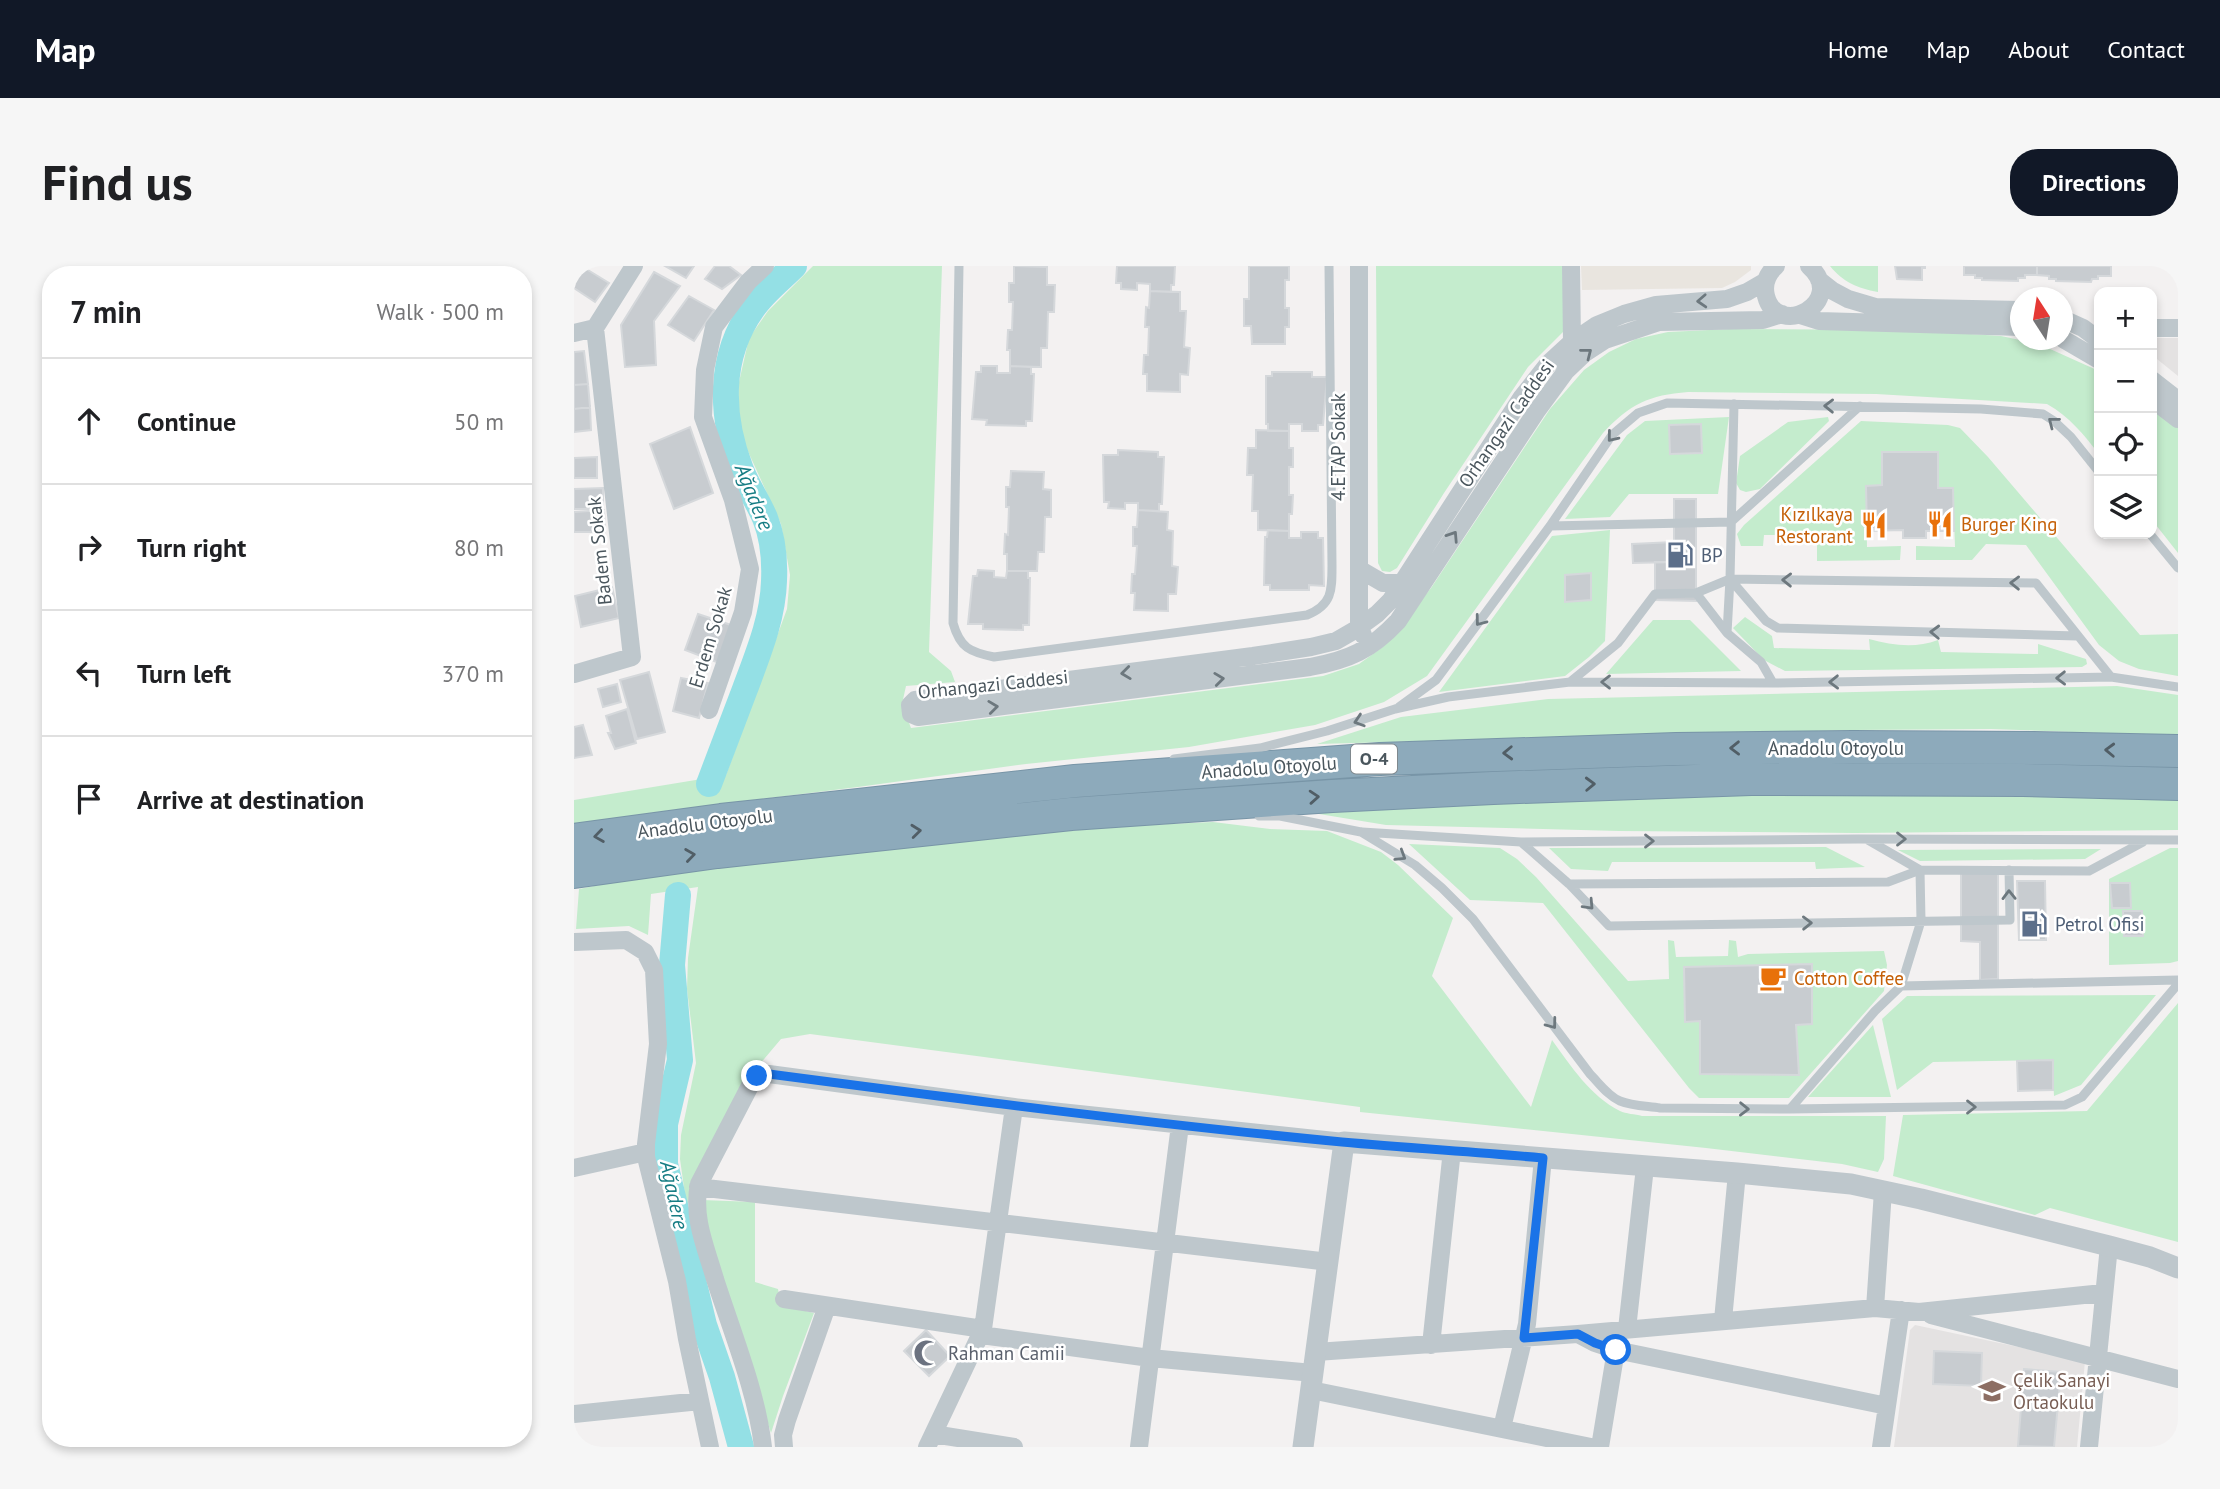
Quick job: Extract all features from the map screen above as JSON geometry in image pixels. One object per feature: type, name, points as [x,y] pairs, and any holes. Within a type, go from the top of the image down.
[{"type":"highway","name":"Anadolu Otoyolu","points":[[574,840],[721,820],[1076,781],[1380,759],[1676,749],[1839,747],[2034,747],[2178,751]]},
{"type":"highway","name":"Anadolu Otoyolu","points":[[574,872],[717,852],[1071,814],[1332,796],[1723,780],[1851,778],[2178,784]]},
{"type":"street","points":[[574,333],[595,328],[635,266]]},
{"type":"street","name":"Erdem Sokak","points":[[709,710],[743,612],[750,569],[733,500],[703,417],[705,370],[714,327],[748,282],[765,266]]},
{"type":"street","name":"4.ETAP Sokak","points":[[1359,266],[1359,627]]},
{"type":"street","points":[[1572,266],[1573,342]]},
{"type":"street","points":[[1771,273],[1765,293],[1768,302],[1782,314]]},
{"type":"street","name":"Orhangazi Caddesi","points":[[1771,273],[1747,292],[1727,299],[1656,305],[1597,325],[1573,342],[1548,364],[1522,397],[1391,600],[1377,614],[1336,641],[1253,656],[915,700],[910,705],[911,714],[918,717],[1310,667],[1336,662],[1368,648],[1398,621],[1536,412],[1566,371],[1585,353],[1605,340],[1659,322],[1763,320],[1782,314],[1800,315]]},
{"type":"street","points":[[1814,273],[1833,292],[1875,307],[2010,310]]},
{"type":"street","points":[[1800,315],[1808,312],[1819,298],[1821,289],[1814,273]]},
{"type":"street","points":[[1800,315],[1819,321],[2010,327]]},
{"type":"street","points":[[2073,322],[2091,328]]},
{"type":"street","points":[[2073,327],[2091,328]]},
{"type":"street","name":"Badem Sokak","points":[[574,674],[632,657],[595,328]]},
{"type":"street","points":[[2157,328],[2178,328]]},
{"type":"street","points":[[2073,345],[2094,357]]},
{"type":"street","points":[[2157,384],[2178,400]]},
{"type":"street","points":[[2157,403],[2178,419]]},
{"type":"street","points":[[1359,569],[1382,583],[1402,583]]},
{"type":"street","points":[[1359,627],[1368,648]]},
{"type":"street","points":[[574,942],[626,940],[645,953],[654,970],[658,1044],[646,1152],[677,1281],[710,1447]]},
{"type":"street","points":[[763,1447],[749,1387],[699,1228],[695,1201],[698,1187],[751,1082],[757,1076],[769,1074],[1014,1107],[1345,1142],[1820,1180],[1883,1191],[2109,1246],[2178,1268]]},
{"type":"street","points":[[1014,1107],[982,1332],[930,1441],[1014,1447]]},
{"type":"street","points":[[1139,1447],[1180,1125]]},
{"type":"street","points":[[1303,1447],[1345,1142]]},
{"type":"street","points":[[1431,1345],[1452,1150]]},
{"type":"street","points":[[574,1168],[646,1152]]},
{"type":"street","points":[[1502,1428],[1524,1338],[1543,1158]]},
{"type":"street","points":[[1627,1329],[1645,1167]]},
{"type":"street","points":[[1723,1320],[1737,1172]]},
{"type":"street","points":[[698,1187],[1329,1262]]},
{"type":"street","points":[[1875,1308],[1883,1191]]},
{"type":"street","points":[[2089,1447],[2109,1246]]},
{"type":"street","points":[[2150,1257],[2178,1255]]},
{"type":"street","points":[[1919,1312],[2103,1293]]},
{"type":"street","points":[[784,1299],[1150,1358],[1313,1372],[1502,1428],[1591,1447]]},
{"type":"street","points":[[780,1446],[827,1306]]},
{"type":"street","points":[[1313,1372],[1431,1345],[1875,1308],[1919,1312],[2178,1378]]},
{"type":"street","points":[[1881,1447],[1900,1310]]},
{"type":"street","points":[[1578,1334],[1616,1350],[1887,1406]]},
{"type":"street","points":[[1600,1447],[1616,1350]]},
{"type":"street","points":[[574,1414],[700,1401]]},
{"type":"lane","points":[[959,266],[953,623],[957,637],[966,648],[994,657],[1307,615],[1319,610],[1326,602],[1332,589],[1329,266]]},
{"type":"lane","points":[[1395,709],[1436,680],[1550,526],[1612,435],[1638,413],[1667,403],[1981,409],[2043,414],[2071,437],[2094,466]]},
{"type":"lane","points":[[1727,633],[1731,579],[1734,404]]},
{"type":"lane","points":[[1550,526],[1731,522],[1860,406]]},
{"type":"lane","points":[[2154,539],[2178,568]]},
{"type":"lane","points":[[1731,579],[1766,621],[1778,628],[2077,636]]},
{"type":"lane","points":[[1570,682],[1618,643],[1655,594],[1696,593],[1731,579],[2036,583],[2111,677]]},
{"type":"lane","points":[[1696,593],[1727,633],[1761,662],[1773,683]]},
{"type":"lane","points":[[1165,760],[1260,748],[1327,731],[1395,709],[1448,697],[1570,682],[1773,683],[2111,677],[2178,687]]},
{"type":"lane","points":[[835,808],[1110,768]]},
{"type":"lane","points":[[1071,814],[1197,816]]},
{"type":"lane","points":[[1253,816],[1280,816],[1361,832],[1521,842],[2178,839]]},
{"type":"lane","points":[[1361,832],[1415,865],[1473,919],[1590,1074],[1620,1101],[1660,1108],[2065,1105],[2082,1097],[2178,982]]},
{"type":"lane","points":[[1867,839],[1920,870]]},
{"type":"lane","points":[[1569,884],[1888,882],[1920,870],[2089,871],[2146,841]]},
{"type":"lane","points":[[1521,842],[1569,884],[1609,926],[2010,920],[2009,870]]},
{"type":"lane","points":[[1790,1109],[1875,1011],[1901,986],[1921,921],[1920,870]]},
{"type":"lane","points":[[1901,986],[2178,982]]},
{"type":"shaded area","points":[[1581,266],[1751,266],[1751,270],[1722,288],[1582,290]]},
{"type":"shaded area","points":[[2157,338],[2178,338],[2178,376],[2157,359]]},
{"type":"shaded area","name":"Çelik Sanayi Ortaokulu","points":[[1915,1325],[2085,1361],[2077,1447],[1894,1447],[1910,1330]]},
{"type":"green space","points":[[813,266],[942,266],[929,652],[951,671],[955,682],[906,686],[902,704],[911,728],[1323,676],[1359,664],[1384,646],[1431,588],[1550,409],[1584,370],[1609,352],[1636,339],[1668,332],[1730,329],[1908,330],[2010,338],[2010,350],[2052,350],[2094,369],[2094,448],[2069,420],[2047,404],[1876,394],[1688,392],[1662,396],[1631,408],[1603,433],[1427,676],[1384,702],[1315,725],[1189,747],[1026,764],[650,813],[574,826],[574,800],[726,775],[787,609],[790,575],[781,524],[746,447],[737,412],[739,382],[749,338],[768,311]]},
{"type":"green space","points":[[1376,266],[1564,266],[1567,328],[1528,367],[1397,568],[1390,572],[1382,571],[1378,563]]},
{"type":"green space","points":[[1830,266],[1878,266],[1878,292],[1851,284]]},
{"type":"green space","points":[[2157,412],[2178,427],[2178,553],[2157,526]]},
{"type":"green space","points":[[1729,417],[1718,494],[1629,494],[1610,517],[1565,519],[1627,435],[1645,421]]},
{"type":"green space","points":[[1828,417],[1829,421],[1760,489],[1746,492],[1740,490],[1736,483],[1740,456],[1788,422]]},
{"type":"green space","points":[[1861,421],[1948,425],[1960,428],[2140,635],[2178,634],[2178,676],[2139,669],[2119,661],[2099,645],[2026,545],[1986,544],[1972,560],[1916,560],[1916,546],[1955,547],[1953,488],[1938,488],[1937,452],[1882,452],[1882,485],[1866,487],[1867,547],[1901,546],[1900,560],[1817,561],[1817,535],[1764,535],[1763,546],[1741,546],[1737,534],[1744,525]]},
{"type":"green space","points":[[1610,530],[1605,641],[1589,657],[1565,676],[1439,692],[1552,536]]},
{"type":"green space","points":[[1745,617],[1772,636],[1774,648],[1870,650],[1869,639],[1903,645],[1938,640],[1941,652],[2038,654],[2038,644],[2086,659],[2087,664],[2082,667],[1785,671],[1764,660],[1733,628]]},
{"type":"green space","points":[[1653,620],[1690,620],[1741,671],[1606,674]]},
{"type":"green space","points":[[2117,686],[2178,695],[2178,736],[1991,729],[1853,730],[1317,744],[1401,717],[1548,699]]},
{"type":"green space","points":[[1855,793],[2178,800],[2178,830],[1855,833],[1619,831],[1386,825],[1313,813],[1313,809],[1580,796]]},
{"type":"green space","points":[[1213,822],[1270,829],[1327,831],[1381,852],[1398,865],[1453,918],[1432,976],[1531,1107],[1552,1040],[1590,1089],[1609,1105],[1625,1113],[1642,1116],[1886,1116],[1884,1159],[1878,1172],[1842,1164],[1706,1148],[1360,1112],[1360,1107],[810,1034],[781,1039],[753,1072],[692,1184],[687,1209],[680,1159],[681,1135],[696,1063],[687,989],[688,958],[698,887],[651,894],[648,935],[629,926],[576,929],[579,889],[660,873],[1020,835]]},
{"type":"green space","points":[[1409,844],[1500,848],[1536,877],[1628,981],[1669,979],[1668,940],[1674,941],[1676,957],[1728,956],[1729,940],[1736,941],[1738,957],[1748,954],[1884,951],[1887,965],[1884,991],[1789,1098],[1699,1098],[1543,903],[1470,900]]},
{"type":"green space","points":[[1826,847],[1865,867],[1816,869],[1815,862],[1612,862],[1608,871],[1571,869],[1549,848]]},
{"type":"green space","points":[[2170,848],[2178,848],[2178,961],[2109,965],[2109,879]]},
{"type":"green space","points":[[2101,849],[2085,859],[1920,861],[1898,850]]},
{"type":"green space","points":[[2156,995],[2081,1085],[2054,1096],[2052,1060],[1933,1062],[1897,1090],[1882,1019],[1907,996]]},
{"type":"green space","points":[[2178,1003],[2178,1242],[2050,1208],[2035,1215],[1893,1176],[1903,1115],[2087,1111]]},
{"type":"green space","points":[[1873,1025],[1891,1097],[1808,1097]]},
{"type":"green space","points":[[702,1200],[755,1202],[755,1282],[778,1289],[781,1305],[814,1313],[771,1433],[705,1224]]},
{"type":"building","points":[[665,266],[694,266],[686,278]]},
{"type":"building","points":[[715,266],[729,266],[741,275],[722,289],[705,279]]},
{"type":"building","points":[[1014,266],[1047,267],[1047,285],[1055,285],[1054,312],[1048,312],[1047,348],[1041,348],[1041,367],[1010,366],[1010,350],[1007,350],[1008,330],[1012,330],[1013,302],[1009,302],[1009,283],[1014,283]]},
{"type":"building","points":[[1117,266],[1175,266],[1174,285],[1171,285],[1171,292],[1150,291],[1150,284],[1137,283],[1137,290],[1121,289],[1121,283],[1116,283]]},
{"type":"building","points":[[1249,266],[1289,266],[1289,280],[1285,280],[1285,308],[1289,308],[1289,327],[1285,327],[1285,344],[1252,344],[1251,326],[1244,326],[1244,299],[1249,299]]},
{"type":"building","points":[[1895,266],[1925,266],[1922,268],[1922,280],[1897,279]]},
{"type":"building","points":[[1964,266],[2037,266],[2037,275],[2025,275],[2025,278],[2018,278],[2018,281],[1982,280],[1975,278],[1975,275],[1964,275]]},
{"type":"building","points":[[2037,266],[2111,266],[2111,276],[2098,276],[2098,279],[2092,279],[2091,282],[2056,281],[2049,279],[2049,276],[2037,275]]},
{"type":"building","points":[[583,267],[609,283],[595,302],[574,288],[574,278]]},
{"type":"building","points":[[654,272],[680,286],[654,321],[656,365],[625,367],[621,325]]},
{"type":"building","points":[[1150,291],[1180,292],[1180,311],[1186,311],[1184,347],[1190,348],[1188,375],[1180,374],[1180,392],[1147,391],[1147,374],[1143,374],[1144,355],[1148,355],[1149,327],[1145,327]]},
{"type":"building","points":[[689,296],[714,310],[694,341],[668,325]]},
{"type":"building","points":[[584,351],[588,384],[574,385],[574,352]]},
{"type":"building","points":[[981,366],[997,366],[997,373],[1010,373],[1010,366],[1031,367],[1031,374],[1034,374],[1032,421],[1026,421],[1026,426],[986,425],[987,420],[972,419],[976,372],[981,372]]},
{"type":"building","points":[[1272,372],[1312,372],[1312,377],[1327,377],[1323,425],[1318,425],[1318,431],[1302,431],[1302,424],[1289,424],[1289,431],[1268,431],[1266,376],[1272,376]]},
{"type":"building","points":[[588,384],[590,407],[574,409],[574,385]]},
{"type":"building","points":[[590,407],[591,430],[574,432],[574,409]]},
{"type":"building","points":[[1701,424],[1702,453],[1670,454],[1669,425]]},
{"type":"building","points":[[690,427],[713,493],[674,509],[650,444]]},
{"type":"building","points":[[1256,430],[1289,431],[1293,467],[1289,467],[1289,495],[1293,495],[1289,531],[1258,530],[1258,511],[1252,511],[1253,475],[1247,475],[1248,448],[1256,448]]},
{"type":"building","points":[[1118,450],[1158,452],[1158,457],[1164,457],[1162,504],[1159,504],[1159,511],[1138,510],[1138,503],[1125,503],[1125,509],[1108,508],[1109,502],[1104,502],[1103,455],[1118,455]]},
{"type":"building","points":[[1882,452],[1938,452],[1938,488],[1953,488],[1954,531],[1926,531],[1926,538],[1903,538],[1903,530],[1867,531],[1866,486],[1882,485]]},
{"type":"building","points":[[597,457],[597,478],[574,478],[574,458]]},
{"type":"building","points":[[1011,471],[1044,472],[1043,489],[1051,490],[1051,517],[1045,517],[1044,552],[1038,552],[1037,571],[1007,571],[1007,554],[1004,554],[1009,507],[1006,507],[1006,487],[1010,487]]},
{"type":"building","points":[[603,488],[603,509],[574,509],[574,489]]},
{"type":"building","points":[[1674,499],[1696,499],[1696,601],[1655,600],[1655,562],[1674,562]]},
{"type":"building","points":[[604,510],[605,532],[574,532],[574,512]]},
{"type":"building","points":[[1138,510],[1168,512],[1167,530],[1173,531],[1172,566],[1178,567],[1176,594],[1168,594],[1168,611],[1134,610],[1135,593],[1131,593],[1137,546],[1133,546],[1133,527],[1137,527]]},
{"type":"building","points":[[1268,530],[1289,531],[1289,538],[1301,538],[1301,532],[1318,532],[1318,538],[1323,538],[1324,586],[1309,585],[1309,590],[1270,590],[1270,585],[1264,585],[1265,537]]},
{"type":"building","points":[[1674,542],[1674,562],[1633,563],[1632,544]]},
{"type":"building","points":[[978,570],[994,571],[994,577],[1006,578],[1007,571],[1028,571],[1029,625],[1023,625],[1023,630],[983,629],[983,624],[968,624],[973,576],[977,576]]},
{"type":"building","points":[[1591,573],[1591,600],[1565,602],[1565,575]]},
{"type":"building","points":[[612,587],[619,618],[581,627],[575,596]]},
{"type":"building","points":[[698,614],[731,625],[719,663],[685,650]]},
{"type":"building","points":[[649,672],[665,732],[637,739],[620,680]]},
{"type":"building","points":[[681,678],[708,683],[699,718],[673,711]]},
{"type":"building","points":[[617,684],[621,702],[603,707],[598,689]]},
{"type":"building","points":[[627,709],[636,743],[615,749],[608,733],[611,733],[606,716]]},
{"type":"building","points":[[583,725],[592,755],[574,758],[574,727]]},
{"type":"building","points":[[1961,867],[1998,867],[1998,979],[1980,980],[1980,942],[1961,941]]},
{"type":"building","points":[[2017,881],[2045,881],[2046,940],[2019,940]]},
{"type":"building","points":[[2110,883],[2130,883],[2131,908],[2112,908]]},
{"type":"building","points":[[2123,911],[2142,911],[2143,936],[2124,936]]},
{"type":"building","points":[[1812,964],[1812,1024],[1796,1025],[1799,1075],[1700,1074],[1700,1021],[1685,1022],[1684,967]]},
{"type":"building","points":[[2053,1060],[2053,1090],[2018,1091],[2017,1061]]},
{"type":"building","name":"Rahman Camii","points":[[926,1330],[950,1356],[929,1376],[904,1351]]},
{"type":"building","points":[[1934,1351],[1982,1353],[1981,1386],[1933,1384]]},
{"type":"building","points":[[2024,1369],[2061,1372],[2054,1447],[2018,1446]]},
{"type":"waterway","name":"Ağadere","points":[[709,784],[764,636],[774,581],[773,549],[768,526],[741,470],[729,429],[726,408],[728,367],[733,346],[753,308],[794,266]]},
{"type":"waterway","name":"Ağadere","points":[[678,895],[672,965],[680,1060],[665,1124],[665,1164],[704,1325],[722,1377],[741,1447]]},
{"type":"place","name":"Burger King","points":[[1940,524]]},
{"type":"place","name":"Kızılkaya Restorant","points":[[1874,525]]},
{"type":"place","name":"BP","points":[[1680,555]]},
{"type":"place","name":"Petrol Ofisi","points":[[2034,924]]},
{"type":"place","name":"Cotton Coffee","points":[[1773,978]]},
{"type":"place","name":"Rahman Camii","points":[[927,1353]]},
{"type":"place","name":"Çelik Sanayi Ortaokulu","points":[[1992,1391]]},
{"type":"route","points":[[757,1076],[769,1074],[1014,1107],[1180,1125],[1543,1158],[1524,1338],[1578,1334],[1616,1350]]}]
